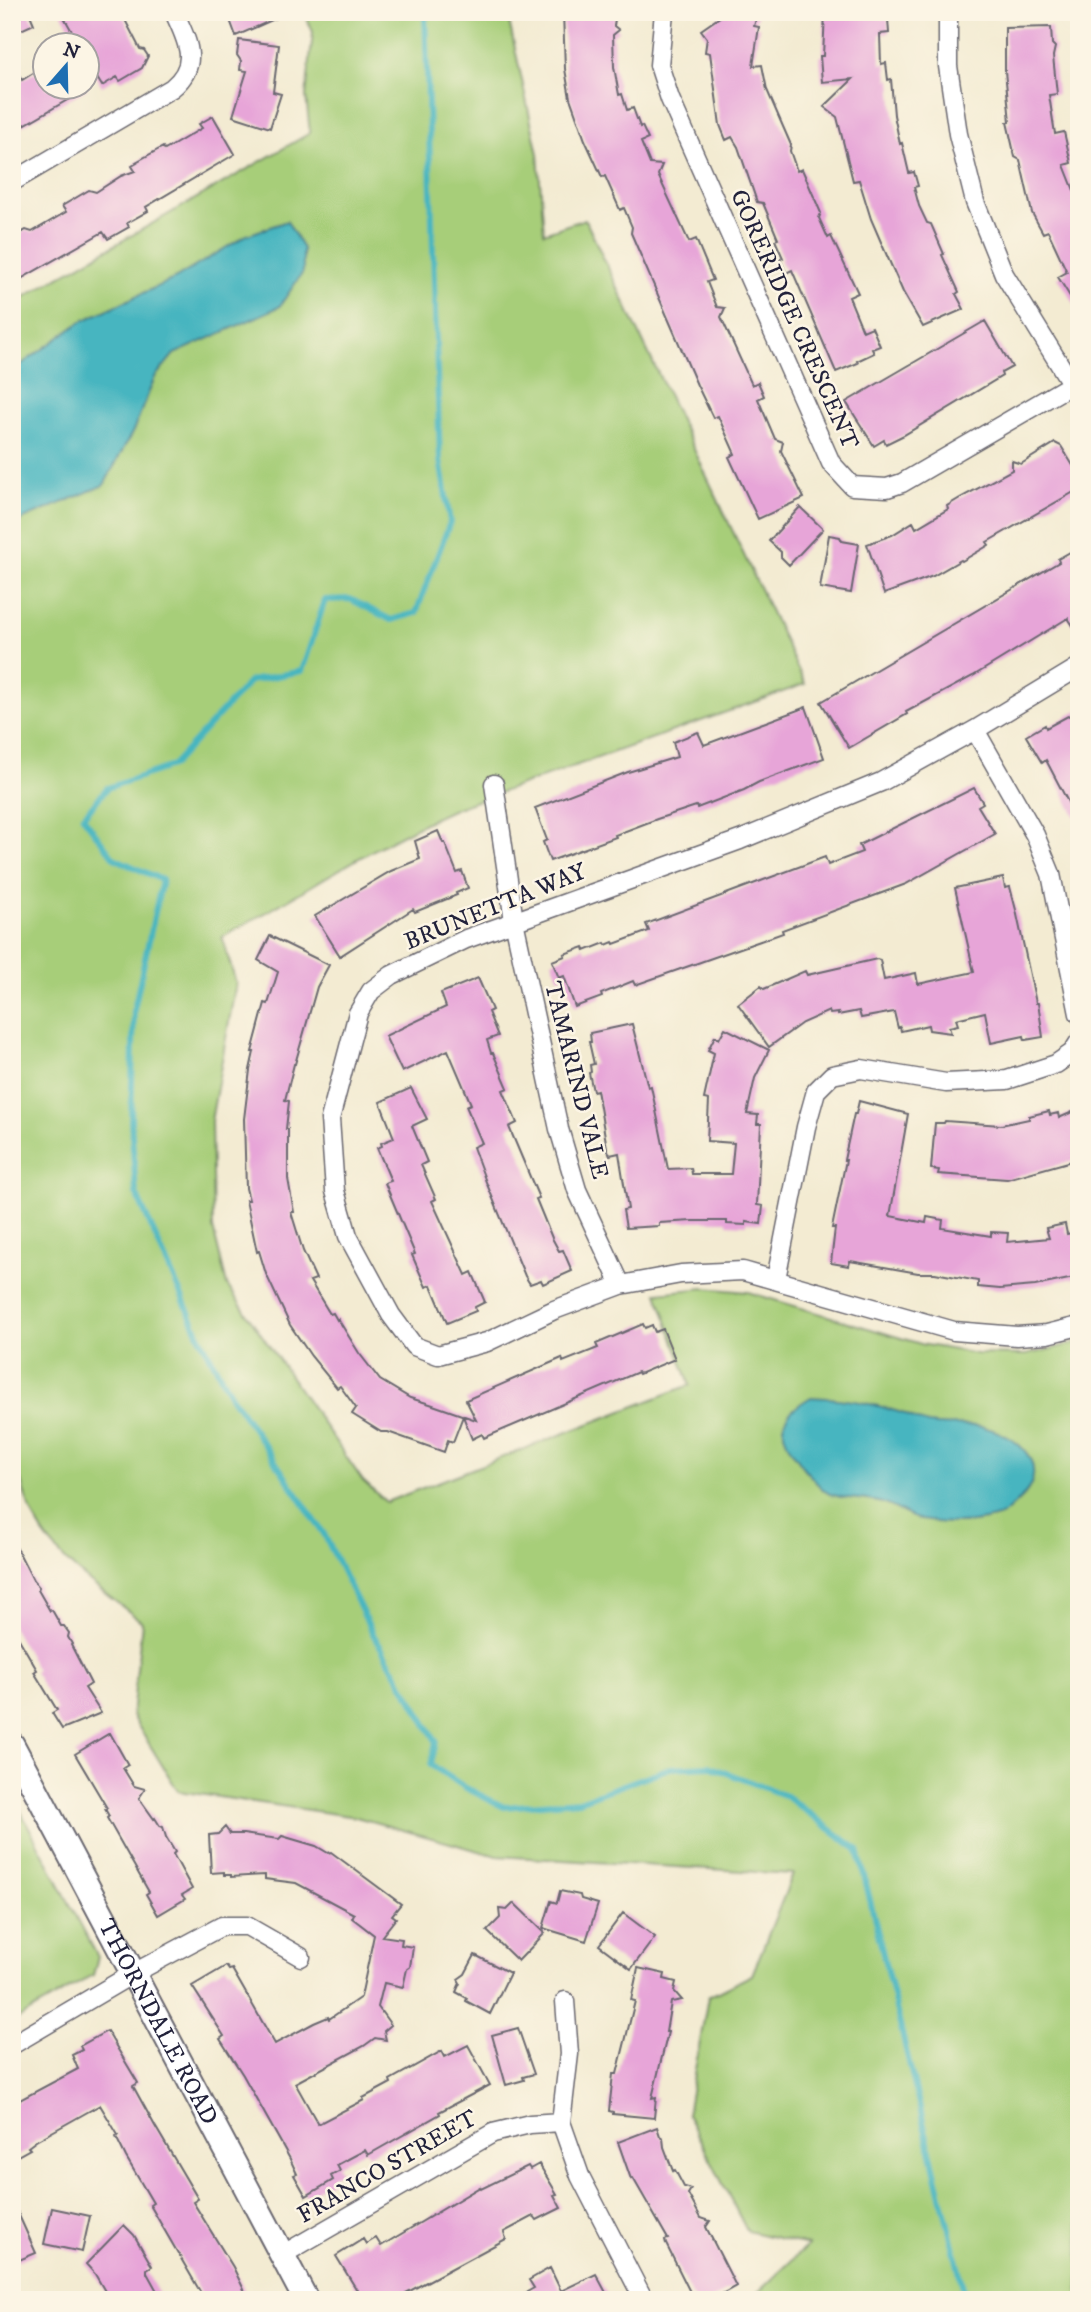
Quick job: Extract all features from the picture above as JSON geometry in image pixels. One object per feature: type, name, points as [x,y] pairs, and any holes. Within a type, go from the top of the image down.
[{"type":"street","points":[[12,182],[172,88],[183,78],[190,58],[187,42],[174,12]]},
{"type":"street","name":"GORERIDGE CRESCENT","points":[[664,12],[659,65],[670,99],[831,463],[852,486],[887,488],[902,483],[1076,387]]},
{"type":"street","points":[[948,12],[948,66],[958,134],[975,202],[1004,274],[1076,387]]},
{"type":"street","name":"BRUNETTA WAY","points":[[1079,667],[975,730],[881,782],[740,840],[466,939],[392,975],[371,991],[358,1013],[330,1119],[335,1191],[348,1236],[391,1315],[414,1346],[438,1355],[487,1342],[554,1310],[621,1285],[681,1274],[743,1271],[954,1331],[1017,1336],[1047,1334],[1079,1326]]},
{"type":"street","points":[[975,730],[1035,835],[1051,874],[1079,1014]]},
{"type":"street","name":"TAMARIND VALE","points":[[494,783],[514,921],[559,1129],[577,1190],[621,1285]]},
{"type":"street","points":[[776,1279],[806,1127],[816,1091],[832,1075],[861,1069],[946,1083],[1007,1080],[1056,1064],[1072,1053],[1079,1042]]},
{"type":"street","name":"THORNDALE ROAD","points":[[12,1745],[306,2300]]},
{"type":"street","points":[[12,2045],[134,1973],[222,1926],[247,1926],[301,1957]]},
{"type":"street","points":[[565,2001],[569,2054],[561,2122],[580,2176],[644,2300]]},
{"type":"street","name":"FRANCO STREET","points":[[282,2255],[493,2133],[530,2124],[561,2122]]},
{"type":"green space","points":[[304,12],[507,12],[538,154],[544,233],[585,219],[805,684],[454,809],[366,854],[222,937],[236,983],[211,1121],[213,1228],[227,1285],[363,1481],[386,1502],[690,1385],[657,1293],[704,1288],[748,1292],[921,1344],[977,1354],[1026,1355],[1079,1342],[1079,2300],[750,2300],[808,2245],[747,2231],[687,2114],[708,1997],[752,1975],[793,1874],[497,1856],[356,1817],[178,1791],[132,1716],[142,1622],[83,1576],[57,1551],[36,1521],[25,1495],[12,1448],[12,304],[310,133],[306,96],[313,32]]},
{"type":"green space","points":[[12,1795],[98,1957],[93,1975],[12,2022]]},
{"type":"water","points":[[287,221],[303,249],[303,272],[279,307],[174,354],[155,377],[133,431],[104,485],[12,524],[12,371],[82,321],[176,278],[247,235]]},
{"type":"water","points":[[811,1397],[866,1403],[928,1424],[976,1426],[1005,1435],[1017,1443],[1032,1464],[1033,1476],[1028,1490],[1002,1515],[958,1523],[921,1520],[882,1503],[830,1494],[820,1487],[804,1468],[784,1433],[786,1419],[790,1413]]},
{"type":"building","points":[[12,12],[29,12],[34,24],[21,30],[12,26]]},
{"type":"building","points":[[61,12],[121,12],[140,49],[148,56],[142,68],[120,81],[117,77],[102,86],[102,32],[72,32]]},
{"type":"building","points":[[227,12],[290,12],[236,36]]},
{"type":"building","points":[[563,12],[616,12],[614,26],[619,30],[613,35],[614,67],[619,95],[622,94],[627,110],[633,108],[648,139],[641,142],[650,164],[662,165],[658,175],[689,242],[696,239],[713,280],[707,282],[717,307],[725,308],[721,317],[752,385],[758,382],[764,396],[758,399],[775,439],[783,442],[781,451],[804,498],[758,519],[729,457],[735,454],[718,416],[713,418],[697,385],[631,233],[632,227],[624,208],[620,210],[585,140],[570,98],[565,69]]},
{"type":"building","points":[[727,12],[758,12],[754,26],[759,27],[753,66],[762,65],[767,90],[791,145],[790,151],[797,171],[802,169],[821,213],[819,218],[828,238],[831,236],[858,293],[849,297],[863,331],[872,327],[880,346],[872,349],[874,353],[857,361],[858,363],[836,372],[792,270],[786,273],[775,240],[778,239],[763,203],[757,202],[738,147],[732,137],[726,140],[720,125],[710,53],[705,52],[707,38],[701,30]]},
{"type":"building","points":[[825,12],[880,12],[879,18],[888,19],[889,33],[880,34],[881,64],[886,63],[888,80],[891,79],[900,144],[902,143],[909,173],[914,172],[918,186],[914,187],[919,206],[927,223],[931,224],[964,309],[923,327],[903,292],[884,249],[859,180],[853,181],[837,117],[824,107],[853,79],[822,82],[820,56],[823,56]]},
{"type":"building","points":[[1051,27],[1052,44],[1055,47],[1053,56],[1057,94],[1049,95],[1055,134],[1064,132],[1071,163],[1064,165],[1079,203],[1079,311],[1058,277],[1067,272],[1048,231],[1043,233],[1032,213],[1020,160],[1015,157],[1007,122],[1010,122],[1005,71],[1005,28]]},
{"type":"building","points":[[239,40],[279,45],[273,92],[281,94],[270,128],[233,116],[247,71],[240,70],[241,61],[237,55]]},
{"type":"building","points":[[12,62],[22,80],[32,74],[32,102],[64,102],[12,132]]},
{"type":"building","points":[[213,116],[235,154],[146,207],[148,211],[127,223],[129,227],[108,239],[103,232],[12,284],[12,237],[26,230],[32,232],[66,212],[62,206],[89,190],[96,192],[121,176],[135,171],[132,166],[136,162],[163,147],[165,150],[202,128],[199,124]]},
{"type":"building","points":[[985,321],[1012,367],[1001,373],[1002,376],[904,435],[886,444],[884,440],[874,446],[846,402]]},
{"type":"building","points":[[1055,443],[1061,446],[1077,472],[1079,489],[987,542],[989,545],[962,561],[933,576],[884,594],[867,544],[892,535],[913,522],[916,528],[948,509],[947,506],[960,498],[1012,470],[1012,461],[1021,464]]},
{"type":"building","points":[[800,507],[823,529],[789,565],[781,557],[781,552],[769,541]]},
{"type":"building","points":[[829,535],[859,544],[851,593],[820,588]]},
{"type":"building","points":[[1079,547],[1079,635],[1068,618],[849,748],[821,702],[1059,562],[1058,559]]},
{"type":"building","points":[[806,707],[824,758],[697,808],[696,806],[657,819],[550,861],[543,842],[547,840],[535,808],[628,772],[677,757],[673,742],[698,732],[704,745]]},
{"type":"building","points":[[1079,710],[1079,823],[1046,760],[1042,763],[1026,736]]},
{"type":"building","points":[[974,788],[983,803],[978,806],[995,834],[906,884],[782,930],[783,933],[635,985],[633,981],[575,1007],[564,976],[559,978],[552,961],[565,956],[564,954],[584,947],[585,951],[605,943],[614,944],[649,931],[646,924],[825,857],[828,865],[862,852],[859,845]]},
{"type":"building","points":[[438,831],[457,873],[462,871],[468,888],[415,912],[413,909],[340,956],[315,916],[391,871],[420,859],[415,841]]},
{"type":"building","points":[[1003,878],[1005,888],[1010,887],[1016,910],[1038,1003],[1043,1037],[1025,1040],[1024,1036],[991,1043],[985,1012],[956,1019],[958,1025],[949,1027],[951,1033],[929,1030],[928,1025],[901,1031],[894,1012],[861,1018],[859,1011],[838,1015],[830,1014],[829,1011],[802,1023],[769,1047],[738,1004],[761,986],[764,989],[805,971],[807,975],[877,959],[880,960],[884,980],[916,973],[918,984],[974,972],[955,888]]},
{"type":"building","points":[[270,936],[329,965],[317,987],[285,1100],[289,1101],[286,1129],[288,1179],[294,1212],[291,1212],[303,1251],[316,1279],[310,1281],[330,1314],[333,1313],[338,1319],[380,1380],[410,1398],[476,1420],[466,1400],[562,1358],[563,1362],[598,1348],[596,1344],[643,1324],[645,1328],[652,1325],[655,1332],[663,1329],[675,1359],[639,1374],[638,1372],[484,1438],[482,1434],[472,1439],[463,1416],[453,1442],[448,1440],[444,1452],[388,1432],[381,1432],[352,1414],[356,1408],[340,1386],[337,1388],[311,1356],[290,1325],[266,1274],[259,1251],[257,1252],[246,1200],[249,1200],[246,1188],[244,1119],[252,1052],[265,1003],[268,1004],[278,972],[258,960]]},
{"type":"building","points":[[478,978],[492,1010],[488,1012],[498,1036],[487,1040],[508,1088],[503,1090],[517,1123],[509,1127],[539,1198],[536,1199],[552,1238],[559,1251],[563,1250],[572,1271],[543,1284],[541,1280],[530,1284],[525,1276],[486,1182],[473,1147],[482,1143],[466,1106],[471,1104],[448,1050],[402,1072],[385,1036],[446,1007],[441,993]]},
{"type":"building","points":[[632,1024],[648,1087],[651,1086],[668,1169],[691,1168],[692,1174],[731,1174],[734,1143],[707,1141],[709,1100],[704,1099],[714,1053],[708,1050],[715,1036],[719,1039],[725,1028],[769,1050],[755,1078],[747,1114],[758,1115],[757,1124],[761,1124],[757,1205],[763,1206],[761,1224],[693,1221],[626,1228],[623,1210],[628,1209],[619,1153],[610,1155],[607,1148],[597,1090],[593,1091],[589,1073],[590,1065],[594,1064],[589,1042],[590,1033]]},
{"type":"building","points":[[411,1088],[427,1119],[412,1126],[427,1162],[421,1165],[436,1199],[432,1201],[466,1275],[472,1272],[485,1302],[475,1307],[476,1311],[447,1323],[431,1285],[426,1287],[412,1255],[415,1254],[385,1183],[391,1181],[377,1148],[382,1146],[381,1143],[394,1138],[380,1102]]},
{"type":"building","points":[[859,1101],[908,1114],[890,1216],[926,1223],[927,1217],[943,1220],[942,1228],[991,1236],[991,1232],[1008,1233],[1007,1242],[1049,1238],[1046,1228],[1065,1224],[1067,1234],[1076,1232],[1079,1277],[1035,1286],[1000,1289],[978,1287],[978,1281],[935,1273],[918,1273],[850,1261],[849,1266],[831,1263],[835,1228],[832,1228],[844,1160]]},
{"type":"building","points":[[1079,1109],[1079,1159],[1007,1179],[938,1174],[939,1170],[931,1169],[935,1123],[945,1121],[1001,1125],[1049,1111],[1050,1115],[1058,1113],[1059,1118]]},
{"type":"building","points":[[12,1539],[50,1611],[52,1610],[61,1626],[69,1633],[71,1645],[91,1684],[85,1688],[101,1713],[62,1729],[52,1713],[57,1710],[34,1672],[37,1670],[12,1627]]},
{"type":"building","points":[[110,1733],[128,1765],[123,1768],[134,1786],[145,1789],[139,1798],[163,1827],[175,1852],[173,1854],[192,1889],[182,1895],[185,1899],[158,1915],[146,1894],[149,1892],[107,1818],[107,1808],[75,1754]]},
{"type":"building","points":[[225,1827],[230,1834],[279,1839],[282,1836],[331,1852],[401,1904],[392,1915],[396,1918],[382,1936],[402,1939],[401,1945],[413,1947],[403,1987],[384,1983],[378,2007],[391,2025],[384,2031],[386,2040],[375,2038],[295,2083],[318,2124],[364,2100],[363,2098],[391,2083],[390,2080],[442,2051],[445,2057],[468,2045],[490,2085],[368,2155],[365,2150],[337,2165],[340,2171],[331,2176],[333,2180],[306,2196],[294,2175],[297,2174],[290,2159],[220,2039],[224,2036],[192,1986],[226,1966],[229,1970],[232,1969],[275,2044],[314,2023],[328,2017],[329,2019],[361,1997],[374,1935],[352,1918],[354,1914],[296,1883],[265,1879],[265,1875],[231,1877],[224,1875],[224,1872],[211,1873],[209,1835],[218,1834]]},
{"type":"building","points":[[560,1891],[580,1895],[581,1899],[598,1904],[586,1941],[543,1928],[551,1901],[557,1903]]},
{"type":"building","points":[[514,1903],[545,1933],[518,1961],[487,1931],[500,1918],[499,1909],[507,1910]]},
{"type":"building","points":[[623,1913],[655,1937],[631,1969],[599,1945]]},
{"type":"building","points":[[475,1955],[510,1973],[490,2014],[466,2001],[467,1998],[456,1992],[460,1983],[458,1979],[465,1974]]},
{"type":"building","points":[[638,1968],[665,1974],[664,1979],[676,1982],[674,1991],[682,2000],[671,2002],[668,2032],[652,2098],[656,2097],[654,2118],[613,2114],[609,2111],[613,2074],[617,2074],[635,2001],[631,2000]]},
{"type":"building","points":[[518,2028],[534,2074],[506,2085],[492,2035]]},
{"type":"building","points":[[107,2031],[138,2083],[133,2086],[198,2199],[193,2202],[233,2267],[249,2300],[205,2300],[150,2205],[153,2203],[100,2105],[36,2141],[28,2147],[30,2149],[12,2159],[12,2104],[78,2069],[72,2055],[82,2050],[80,2046]]},
{"type":"building","points":[[657,2127],[673,2171],[675,2170],[684,2187],[691,2189],[688,2194],[701,2218],[710,2221],[706,2227],[736,2286],[711,2300],[694,2300],[666,2244],[665,2240],[668,2239],[633,2178],[631,2179],[618,2142]]},
{"type":"building","points":[[539,2164],[557,2194],[554,2195],[561,2208],[537,2220],[534,2216],[504,2232],[506,2239],[406,2293],[410,2300],[363,2300],[336,2256],[363,2239],[366,2244],[376,2238],[381,2246],[480,2187],[481,2189],[528,2166],[530,2169]]},
{"type":"building","points":[[12,2200],[36,2253],[12,2263]]},
{"type":"building","points":[[52,2208],[90,2216],[82,2252],[44,2244]]},
{"type":"building","points":[[124,2225],[134,2235],[152,2266],[147,2269],[147,2273],[162,2300],[110,2300],[86,2264]]},
{"type":"building","points":[[550,2268],[561,2291],[596,2274],[610,2300],[513,2300],[534,2288],[529,2280]]},
{"type":"waterway","points":[[425,12],[440,460],[450,522],[416,613],[391,620],[350,599],[325,600],[302,671],[250,681],[172,766],[107,788],[83,817],[114,858],[162,880],[134,1009],[131,1121],[136,1193],[199,1335],[231,1396],[324,1534],[373,1634],[436,1741],[431,1765],[466,1788],[504,1807],[579,1801],[670,1768],[709,1766],[786,1796],[858,1850],[966,2300]]}]
